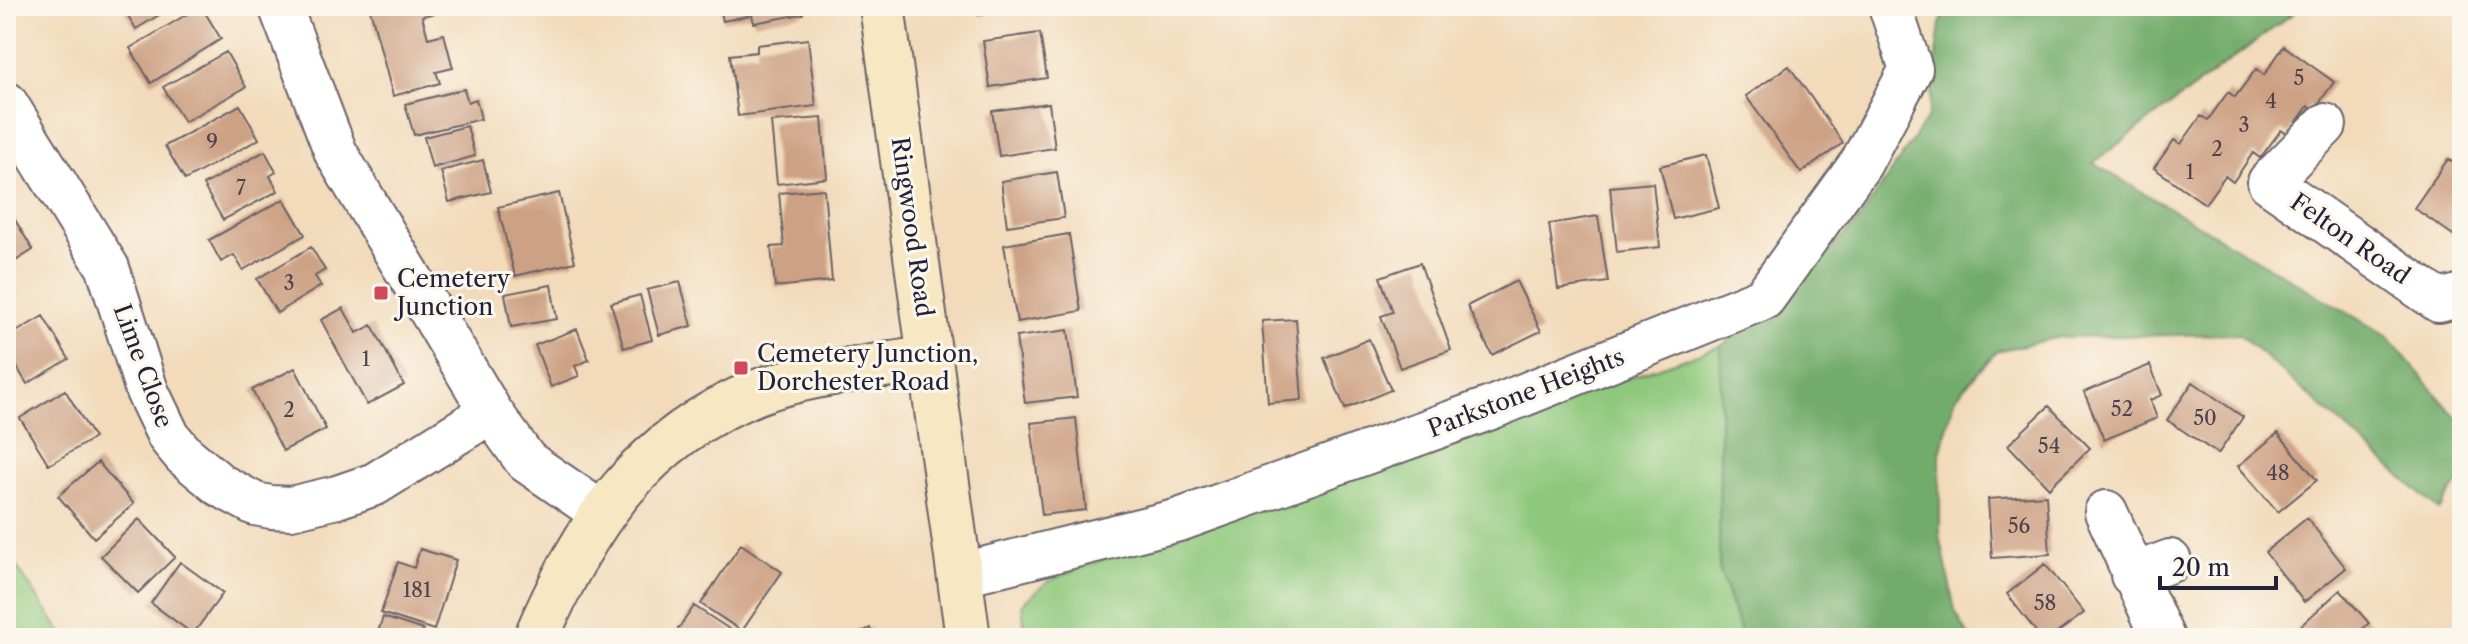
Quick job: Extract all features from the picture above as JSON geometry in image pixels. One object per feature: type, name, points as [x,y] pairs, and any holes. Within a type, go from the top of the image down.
[{"type":"main road","name":"Ringwood Road","points":[[882,6],[968,638]]},
{"type":"main road","points":[[536,638],[573,560],[603,514],[633,474],[670,439],[757,392],[800,380],[930,358]]},
{"type":"street","points":[[280,6],[336,153],[491,412],[526,461],[603,514]]},
{"type":"street","name":"Parkstone Heights","points":[[959,575],[1179,520],[1491,408],[1764,298],[1861,163],[1911,69],[1890,6]]},
{"type":"street","name":"Lime Close","points":[[6,103],[18,146],[108,268],[147,391],[169,437],[184,455],[236,495],[255,504],[291,508],[337,497],[375,484],[491,412]]},
{"type":"street","name":"Felton Road","points":[[2325,125],[2269,182],[2439,301],[2462,295]]},
{"type":"street","points":[[2106,512],[2151,568],[2163,638]]},
{"type":"green space","points":[[1950,6],[2303,6],[2093,163],[2387,336],[2462,424],[2462,477],[2439,510],[2239,334],[2060,337],[1997,351],[1955,398],[1940,453],[1940,535],[1955,611],[1970,638],[1743,638],[1719,568],[1721,346],[1784,299],[1858,221],[1929,115],[1940,23]]},
{"type":"green space","points":[[1721,346],[1719,568],[1743,638],[1026,638],[1022,604],[1048,581],[1141,544]]},
{"type":"green space","points":[[6,551],[65,638],[6,638]]},
{"type":"building","points":[[122,6],[174,6],[136,29]]},
{"type":"building","points":[[201,6],[221,39],[151,83],[130,48]]},
{"type":"building","points":[[381,6],[435,6],[436,13],[422,16],[428,38],[444,34],[453,68],[436,72],[440,83],[393,96],[370,9]]},
{"type":"building","points":[[720,6],[802,6],[803,14],[754,23],[752,15],[723,21]]},
{"type":"building","points":[[978,6],[1027,6],[1027,8],[979,15]]},
{"type":"building","points":[[1040,33],[1047,78],[990,87],[983,41]]},
{"type":"building","points":[[808,39],[816,106],[738,116],[730,55],[757,52],[757,45]]},
{"type":"building","points":[[2284,46],[2334,82],[2314,110],[2308,106],[2288,134],[2281,130],[2260,158],[2253,153],[2233,182],[2225,176],[2205,204],[2154,168],[2174,140],[2181,144],[2201,116],[2208,120],[2228,92],[2235,97],[2256,69],[2264,75]]},
{"type":"building","points":[[226,52],[246,87],[184,122],[163,87]]},
{"type":"building","points":[[1789,66],[1843,143],[1801,173],[1746,96]]},
{"type":"building","points":[[464,89],[468,102],[476,99],[481,119],[414,135],[405,104]]},
{"type":"building","points":[[1049,103],[1055,148],[999,156],[992,111]]},
{"type":"building","points":[[240,105],[259,139],[185,180],[165,146]]},
{"type":"building","points":[[822,118],[827,178],[777,184],[771,122]]},
{"type":"building","points":[[467,126],[475,156],[432,168],[424,137]]},
{"type":"building","points":[[265,151],[276,172],[270,176],[278,191],[223,220],[203,185]]},
{"type":"building","points":[[1706,155],[1719,208],[1673,219],[1660,166]]},
{"type":"building","points":[[2448,159],[2462,168],[2462,229],[2456,237],[2414,208]]},
{"type":"building","points":[[483,160],[491,192],[449,202],[441,171]]},
{"type":"building","points":[[1057,172],[1064,218],[1007,226],[1001,181]]},
{"type":"building","points":[[1653,183],[1660,247],[1617,252],[1610,187]]},
{"type":"building","points":[[824,189],[832,281],[775,287],[771,247],[784,246],[779,193]]},
{"type":"building","points":[[559,193],[575,262],[515,276],[498,207]]},
{"type":"building","points":[[284,199],[305,235],[243,270],[234,255],[221,262],[209,240]]},
{"type":"building","points":[[6,205],[33,250],[6,267]]},
{"type":"building","points":[[1598,216],[1608,282],[1558,289],[1549,224]]},
{"type":"building","points":[[1069,234],[1081,311],[1017,322],[1004,245]]},
{"type":"building","points":[[311,247],[325,270],[315,276],[321,286],[277,313],[257,279]]},
{"type":"building","points":[[1420,263],[1451,350],[1400,368],[1381,316],[1393,312],[1380,277]]},
{"type":"building","points":[[1516,281],[1541,331],[1492,355],[1467,306]]},
{"type":"building","points":[[680,282],[692,326],[659,335],[647,290]]},
{"type":"building","points":[[551,285],[557,319],[511,327],[505,294]]},
{"type":"building","points":[[640,295],[652,340],[624,348],[611,303]]},
{"type":"building","points":[[343,308],[357,333],[372,325],[404,385],[367,405],[321,320]]},
{"type":"building","points":[[43,316],[69,359],[27,384],[6,349],[6,338]]},
{"type":"building","points":[[1296,319],[1302,400],[1268,403],[1262,321]]},
{"type":"building","points":[[577,329],[589,360],[575,366],[579,376],[551,387],[535,345]]},
{"type":"building","points":[[1068,330],[1077,397],[1025,403],[1016,337]]},
{"type":"building","points":[[1369,339],[1391,390],[1345,409],[1324,358]]},
{"type":"building","points":[[2150,365],[2162,395],[2150,400],[2157,418],[2104,440],[2084,392]]},
{"type":"building","points":[[295,368],[326,429],[283,451],[252,390]]},
{"type":"building","points":[[2193,382],[2243,417],[2218,454],[2167,420]]},
{"type":"building","points":[[65,390],[94,438],[49,465],[20,418]]},
{"type":"building","points":[[2049,406],[2090,448],[2049,488],[2008,445]]},
{"type":"building","points":[[1076,418],[1086,510],[1042,515],[1031,423]]},
{"type":"building","points":[[2278,433],[2317,480],[2278,512],[2238,466]]},
{"type":"building","points":[[98,462],[134,504],[94,538],[58,496]]},
{"type":"building","points":[[2046,495],[2050,554],[1992,558],[1988,499]]},
{"type":"building","points":[[2307,518],[2346,568],[2304,602],[2265,552]]},
{"type":"building","points":[[139,519],[175,557],[138,593],[101,556]]},
{"type":"building","points":[[741,544],[782,572],[742,631],[701,604]]},
{"type":"building","points":[[420,549],[456,560],[434,630],[381,613],[398,562],[414,568]]},
{"type":"building","points":[[180,562],[223,593],[193,634],[151,603]]},
{"type":"building","points":[[2045,564],[2084,613],[2050,638],[2041,638],[2007,594]]},
{"type":"building","points":[[2340,590],[2369,623],[2353,638],[2303,638],[2296,630]]},
{"type":"building","points":[[694,606],[743,638],[672,638]]},
{"type":"building","points":[[383,617],[423,630],[421,638],[376,638]]},
{"type":"building","points":[[870,628],[874,638],[848,638]]},
{"type":"place","name":"Cemetery Junction","points":[[381,293]]},
{"type":"place","name":"Cemetery Junction, Dorchester Road","points":[[741,368]]}]
